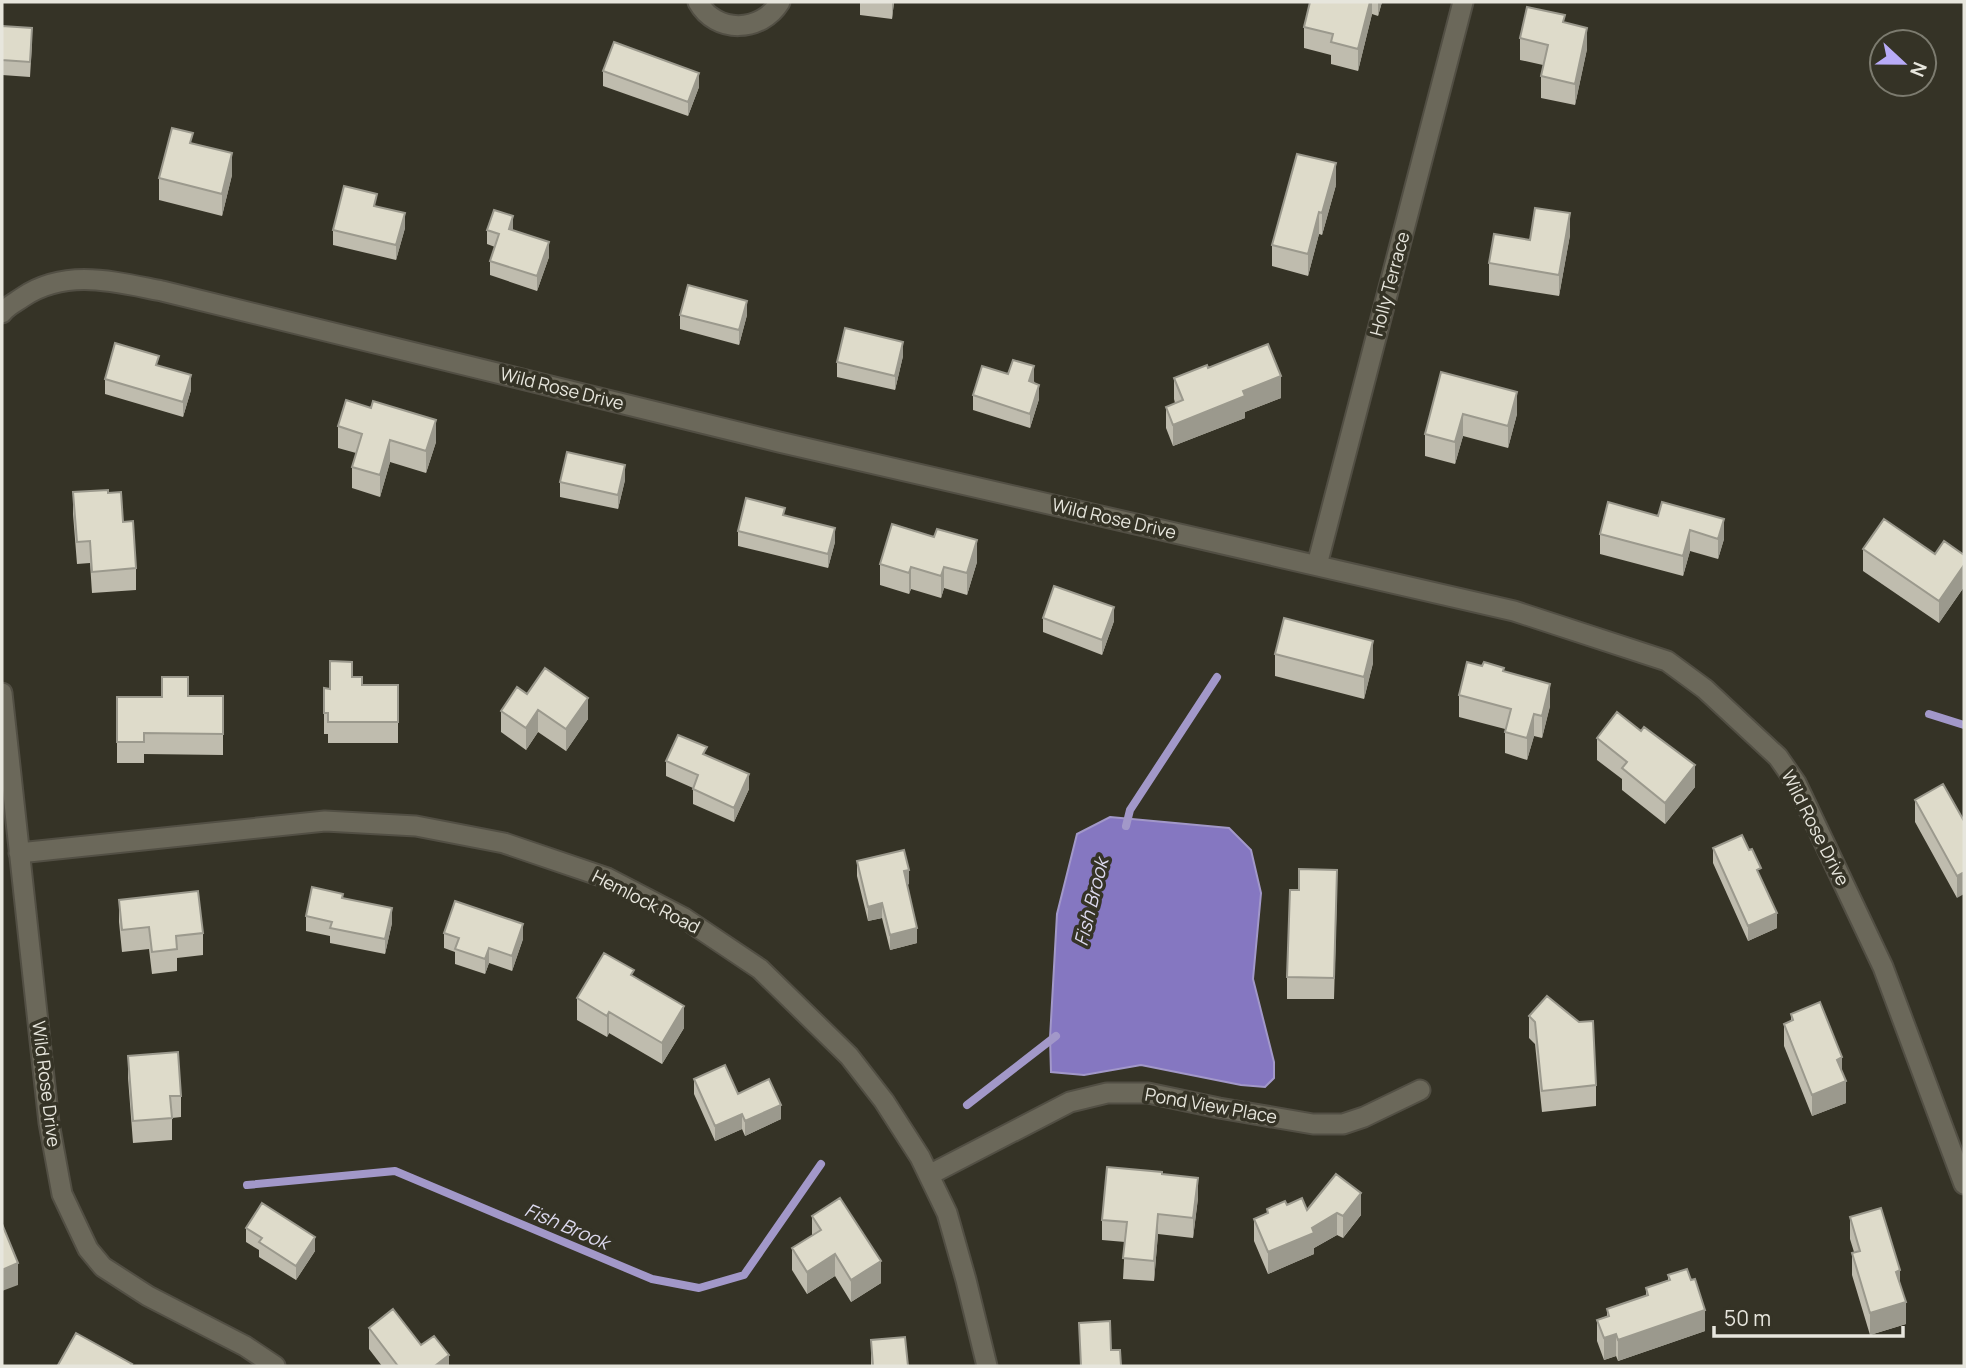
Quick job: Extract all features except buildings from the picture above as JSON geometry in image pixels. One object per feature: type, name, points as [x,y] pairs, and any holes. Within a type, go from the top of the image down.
[{"type":"street","points":[[698,2],[715,20],[734,26],[763,20],[780,2]]},
{"type":"street","name":"Holly Terrace","points":[[1317,565],[1463,2]]},
{"type":"street","name":"Wild Rose Drive","points":[[2,313],[31,292],[65,279],[97,279],[136,286],[792,445],[1514,611],[1667,661],[1716,698],[1778,757],[1796,783],[1883,967],[1958,1149],[1964,1184]]},
{"type":"street","name":"Wild Rose Drive","points":[[2,692],[49,1123],[62,1194],[88,1249],[103,1267],[120,1279],[245,1346],[275,1366]]},
{"type":"street","name":"Hemlock Road","points":[[19,853],[325,821],[416,826],[504,843],[607,878],[684,918],[760,969],[849,1056],[884,1101],[920,1157],[947,1213],[987,1366]]},
{"type":"street","name":"Pond View Place","points":[[929,1175],[1070,1102],[1107,1093],[1148,1093],[1313,1124],[1343,1124],[1420,1090]]},
{"type":"water","points":[[1110,817],[1229,828],[1251,850],[1261,893],[1253,979],[1274,1062],[1274,1078],[1265,1087],[1241,1085],[1141,1065],[1084,1075],[1051,1072],[1050,1038],[1057,914],[1077,834]]},
{"type":"waterway","name":"Fish Brook","points":[[1126,826],[1130,810],[1217,677]]},
{"type":"waterway","name":"Fish Brook","points":[[1929,714],[1964,725]]},
{"type":"waterway","name":"Fish Brook","points":[[967,1105],[1056,1036]]},
{"type":"waterway","name":"Fish Brook","points":[[247,1185],[395,1171],[652,1279],[699,1288],[744,1275],[821,1164]]}]
